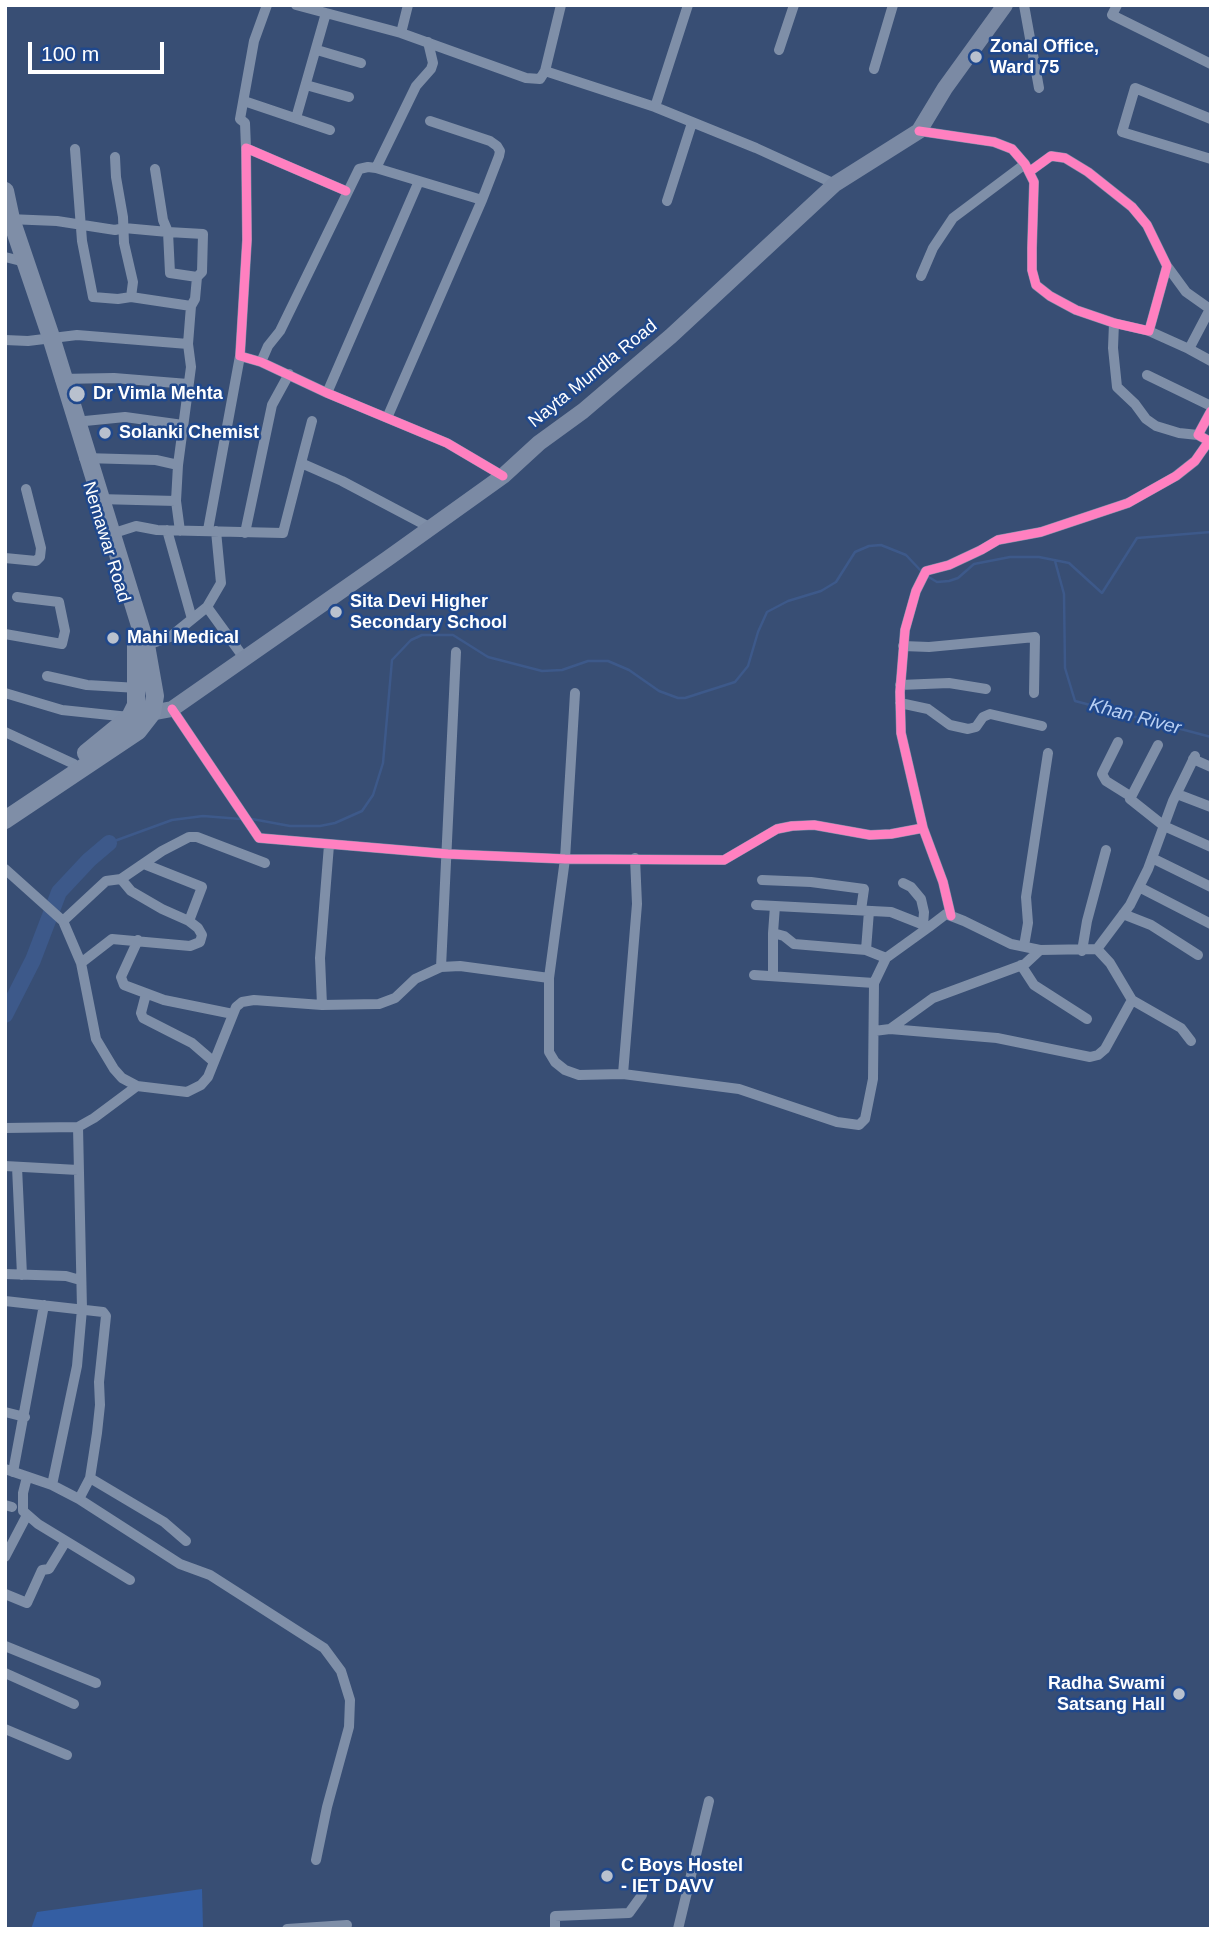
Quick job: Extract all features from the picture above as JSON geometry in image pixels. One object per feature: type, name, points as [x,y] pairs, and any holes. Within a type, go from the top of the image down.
[{"type":"highway","name":"Nemawar Road","points":[[5,191],[13,259],[48,337]]},
{"type":"highway","name":"Nemawar Road","points":[[7,220],[48,337],[142,647],[155,696],[152,713]]},
{"type":"highway","name":"Nemawar Road","points":[[130,717],[136,705],[142,647]]},
{"type":"highway","points":[[5,820],[138,731],[152,713]]},
{"type":"highway","points":[[5,807],[74,764],[130,717]]},
{"type":"main road","name":"Nayta Mundla Road","points":[[130,717],[172,709],[503,476],[539,443],[583,411],[671,336],[835,184],[919,131],[945,88],[1005,5]]},
{"type":"street","points":[[142,647],[170,637],[207,607],[221,583],[212,531],[240,356],[247,240],[245,123],[240,119],[254,41],[267,5]]},
{"type":"street","points":[[296,5],[401,33],[526,78],[540,79],[545,71],[561,5]]},
{"type":"street","points":[[401,33],[408,5]]},
{"type":"street","points":[[655,107],[688,5]]},
{"type":"street","points":[[779,50],[794,5]]},
{"type":"street","points":[[874,69],[893,5]]},
{"type":"street","points":[[1024,5],[1039,88]]},
{"type":"street","points":[[1117,5],[1112,15],[1211,64]]},
{"type":"street","points":[[296,118],[326,13]]},
{"type":"street","points":[[376,168],[416,86],[431,69],[433,63],[428,42]]},
{"type":"street","points":[[317,50],[361,63]]},
{"type":"street","points":[[545,71],[655,107],[835,184]]},
{"type":"street","points":[[306,85],[349,97]]},
{"type":"street","points":[[1211,119],[1135,88],[1122,132],[1211,159]]},
{"type":"street","points":[[244,101],[330,130]]},
{"type":"street","points":[[387,418],[499,156],[496,146],[490,141],[430,121]]},
{"type":"street","points":[[667,201],[692,123]]},
{"type":"street","points":[[919,131],[994,142],[1013,149],[1026,165],[1034,182],[1031,248],[1036,285],[1076,310],[1149,331],[1211,361]]},
{"type":"street","points":[[246,148],[346,191]]},
{"type":"street","points":[[75,149],[82,241],[93,297],[131,297],[191,306]]},
{"type":"street","points":[[921,276],[933,248],[953,218],[1026,165],[1051,156],[1065,158],[1132,206],[1147,225],[1167,266],[1186,292],[1210,309],[1189,349]]},
{"type":"street","points":[[115,157],[124,243],[133,282],[131,297]]},
{"type":"street","points":[[261,362],[268,346],[280,331],[359,169],[376,168],[482,200]]},
{"type":"street","points":[[155,169],[163,220],[169,232],[170,272],[197,277]]},
{"type":"street","points":[[327,393],[419,181]]},
{"type":"street","points":[[7,220],[57,221],[114,230],[124,228],[203,234],[202,272],[197,277],[195,299],[191,306],[188,344],[191,367],[178,465],[176,501],[180,531]]},
{"type":"street","points":[[1149,331],[1167,266]]},
{"type":"street","points":[[951,916],[943,882],[923,828],[901,733],[900,685],[903,646],[916,591],[925,575],[998,540],[1041,532],[1128,503],[1177,475],[1195,461],[1209,441],[1198,435],[1156,426],[1146,419],[1117,387],[1112,348],[1114,323]]},
{"type":"street","points":[[5,340],[28,341],[77,335],[188,344]]},
{"type":"street","points":[[240,356],[261,362],[447,443],[503,476]]},
{"type":"street","points":[[246,533],[272,405],[289,374]]},
{"type":"street","points":[[1147,375],[1211,409],[1198,435]]},
{"type":"street","points":[[60,379],[114,378],[188,384]]},
{"type":"street","points":[[74,422],[125,417],[183,425]]},
{"type":"street","points":[[109,535],[136,526],[180,531],[283,533],[312,421]]},
{"type":"street","points":[[84,458],[156,460],[178,465]]},
{"type":"street","points":[[301,463],[342,481],[431,528]]},
{"type":"street","points":[[5,558],[36,561],[40,557],[41,548],[26,489]]},
{"type":"street","points":[[98,499],[176,501]]},
{"type":"street","points":[[167,530],[192,619]]},
{"type":"street","points":[[5,634],[62,644],[65,631],[59,602],[17,597]]},
{"type":"street","points":[[207,607],[244,658]]},
{"type":"street","points":[[903,646],[929,647],[1035,637],[1034,693]]},
{"type":"street","points":[[441,967],[456,652]]},
{"type":"street","points":[[47,676],[87,685],[138,688]]},
{"type":"street","points":[[900,685],[949,682],[986,689]]},
{"type":"street","points":[[5,693],[62,710],[130,717]]},
{"type":"street","points":[[575,693],[565,859],[549,978],[549,1052],[555,1062],[565,1070],[579,1075],[623,1074],[739,1089],[837,1122],[859,1125],[865,1119],[873,1079],[874,983],[886,958],[926,926],[946,915],[1011,944],[1040,950],[1097,949],[1139,887],[1194,758],[1211,766]]},
{"type":"street","points":[[900,703],[928,709],[958,727],[968,729],[976,727],[983,717],[989,714],[1042,726]]},
{"type":"street","points":[[172,709],[259,838],[448,854],[565,859],[724,860],[777,829],[792,826],[814,825],[870,835],[923,828]]},
{"type":"street","points":[[5,732],[74,764]]},
{"type":"street","points":[[1118,742],[1102,775],[1105,781],[1130,796],[1133,803],[1164,827],[1211,848]]},
{"type":"street","points":[[1130,796],[1158,745]]},
{"type":"street","points":[[1024,946],[1028,923],[1026,897],[1048,753]]},
{"type":"street","points":[[1177,793],[1211,807]]},
{"type":"street","points":[[63,922],[106,881],[121,879],[189,836],[265,863]]},
{"type":"street","points":[[322,1005],[321,930],[329,845]]},
{"type":"street","points":[[1083,951],[1092,898],[1106,850]]},
{"type":"street","points":[[623,1074],[637,904],[635,858]]},
{"type":"street","points":[[1152,858],[1211,887]]},
{"type":"street","points":[[144,864],[202,887],[189,921]]},
{"type":"street","points":[[5,869],[63,922],[81,963],[96,1039],[114,1069],[129,1082],[187,1092],[201,1085],[208,1077],[236,1007],[243,1002],[254,1000],[322,1005],[379,1004],[395,998],[415,979],[441,967],[460,966],[549,978]]},
{"type":"street","points":[[81,963],[112,939],[196,945],[200,942],[202,931],[189,921],[131,891],[121,879]]},
{"type":"street","points":[[762,880],[811,882],[864,889],[866,950]]},
{"type":"street","points":[[774,976],[773,933],[781,882]]},
{"type":"street","points":[[903,883],[911,887],[920,899],[926,926]]},
{"type":"street","points":[[1139,887],[1211,924]]},
{"type":"street","points":[[756,905],[891,912],[926,926]]},
{"type":"street","points":[[1123,914],[1151,925],[1198,955]]},
{"type":"street","points":[[773,933],[784,936],[794,944],[866,950],[886,958]]},
{"type":"street","points":[[138,940],[121,982],[146,994],[233,1014]]},
{"type":"street","points":[[1097,949],[1110,963],[1132,1000],[1181,1028],[1191,1041]]},
{"type":"street","points":[[890,1029],[933,998],[1021,965],[1040,950]]},
{"type":"street","points":[[1021,965],[1034,985],[1087,1019]]},
{"type":"street","points":[[754,975],[874,983]]},
{"type":"street","points":[[146,994],[141,1013],[143,1018],[192,1043],[214,1062]]},
{"type":"street","points":[[874,1031],[890,1029],[997,1038],[1090,1057],[1105,1049],[1132,1000]]},
{"type":"street","points":[[5,1128],[82,1125],[129,1082]]},
{"type":"street","points":[[52,1485],[77,1366],[82,1309],[78,1170],[82,1125]]},
{"type":"street","points":[[5,1166],[78,1170]]},
{"type":"street","points":[[18,1167],[22,1275]]},
{"type":"street","points":[[5,1274],[66,1276],[80,1280]]},
{"type":"street","points":[[5,1301],[103,1312],[107,1321],[99,1382],[97,1433],[90,1478],[79,1499]]},
{"type":"street","points":[[44,1305],[25,1416],[9,1471],[52,1485],[79,1499],[180,1564],[210,1575],[324,1648],[341,1671],[350,1700],[349,1727],[316,1860]]},
{"type":"street","points":[[5,1412],[25,1416]]},
{"type":"street","points":[[27,1477],[23,1493],[23,1511],[26,1515],[130,1580]]},
{"type":"street","points":[[90,1478],[164,1522],[186,1541]]},
{"type":"street","points":[[5,1557],[26,1515]]},
{"type":"street","points":[[5,1594],[27,1603],[42,1570],[49,1569],[66,1541]]},
{"type":"street","points":[[5,1646],[96,1684]]},
{"type":"street","points":[[5,1673],[74,1704]]},
{"type":"street","points":[[5,1729],[67,1755]]},
{"type":"street","points":[[678,1929],[709,1801]]},
{"type":"street","points":[[555,1929],[555,1916],[629,1913],[642,1895]]},
{"type":"street","points":[[287,1929],[346,1925]]},
{"type":"shaded area","points":[[202,1889],[203,1929],[31,1929],[37,1912]]},
{"type":"waterway","points":[[927,576],[937,582],[949,581],[958,578],[974,564],[1010,557],[1039,557],[1069,563],[1102,593],[1137,538],[1211,532]]},
{"type":"waterway","points":[[252,819],[290,826],[320,826],[335,823],[362,811],[373,795],[383,763],[392,660],[411,640],[422,635],[453,635],[488,657],[542,671],[562,670],[588,661],[608,661],[629,670],[659,691],[685,698],[735,682],[748,666],[767,612],[788,601],[821,591],[836,582],[855,552],[869,546],[881,545],[906,555],[922,572]]},
{"type":"waterway","name":"Khan River","points":[[1055,561],[1064,594],[1065,668],[1075,701],[1211,737]]},
{"type":"waterway","points":[[109,843],[172,820],[203,816],[241,819]]},
{"type":"waterway","points":[[5,1015],[33,960],[59,892],[109,843]]},
{"type":"cycle path","points":[[919,131],[994,142],[1012,149],[1025,164],[1034,182],[1032,270],[1036,285],[1076,310],[1149,331],[1167,266],[1147,225],[1132,207],[1088,172],[1065,158],[1051,156],[1029,172]]},
{"type":"cycle path","points":[[346,191],[246,148],[247,240],[240,356],[261,362],[447,443],[503,476]]},
{"type":"cycle path","points":[[951,916],[943,882],[923,828],[901,733],[900,692],[905,630],[916,591],[926,571],[949,565],[998,540],[1041,532],[1128,503],[1176,476],[1195,461],[1209,441],[1198,435],[1211,411]]},
{"type":"cycle path","points":[[172,709],[259,838],[448,854],[565,859],[724,860],[777,829],[792,826],[814,825],[870,835],[923,828]]},
{"type":"place","name":"Zonal Office, Ward 75","points":[[976,57]]},
{"type":"place","name":"Dr Vimla Mehta","points":[[77,394]]},
{"type":"place","name":"Solanki Chemist","points":[[105,433]]},
{"type":"place","name":"Sita Devi Higher Secondary School","points":[[336,612]]},
{"type":"place","name":"Mahi Medical","points":[[113,638]]},
{"type":"place","name":"Radha Swami Satsang Hall","points":[[1179,1694]]},
{"type":"place","name":"C Boys Hostel - IET DAVV","points":[[607,1876]]}]
